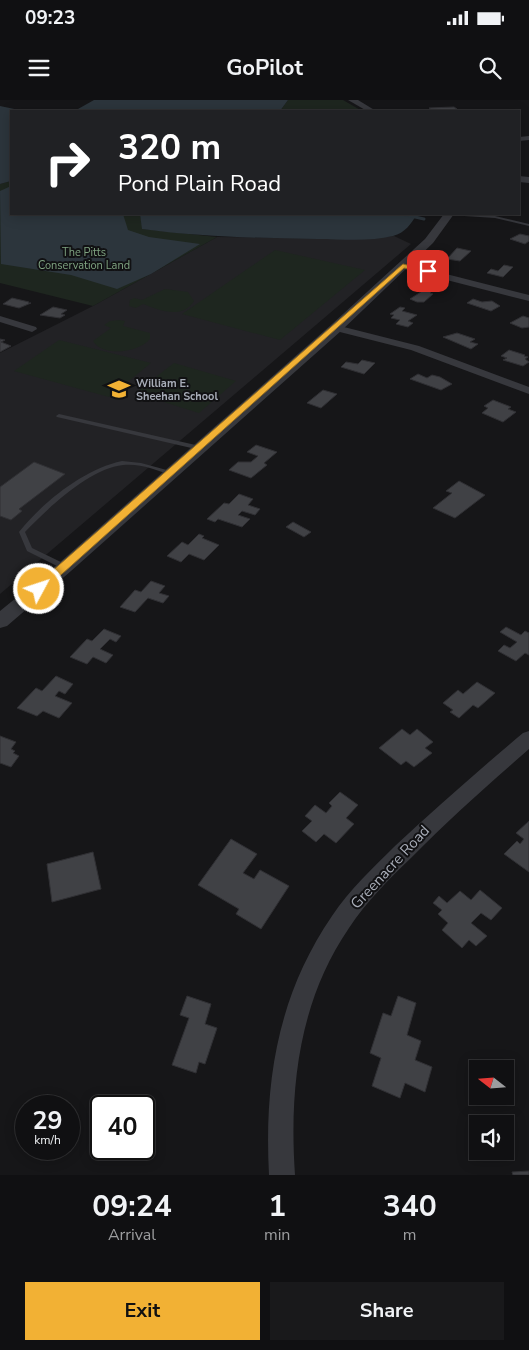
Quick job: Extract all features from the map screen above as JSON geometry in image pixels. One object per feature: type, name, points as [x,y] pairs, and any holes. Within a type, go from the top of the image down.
[{"type":"street","points":[[352,100],[370,110]]},
{"type":"street","points":[[0,621],[65,567],[336,328],[438,232],[448,215]]},
{"type":"street","points":[[403,266],[529,298]]},
{"type":"street","points":[[0,320],[32,328]]},
{"type":"street","points":[[336,328],[415,348],[529,391]]},
{"type":"street","name":"Greenacre Road","points":[[282,1175],[280,1131],[282,1084],[296,1013],[312,974],[340,922],[367,887],[444,811],[529,738]]},
{"type":"lane","points":[[464,215],[495,217],[529,225]]},
{"type":"lane","points":[[59,416],[200,448]]},
{"type":"lane","points":[[65,567],[29,550],[22,532],[33,519],[92,473],[104,468],[122,463],[143,465],[172,473]]},
{"type":"shaded area","points":[[94,100],[288,100],[281,110],[68,110],[78,109]]},
{"type":"shaded area","points":[[0,106],[19,110],[10,110],[10,181],[0,184]]},
{"type":"shaded area","name":"The Pitts Conservation Land","points":[[10,186],[10,215],[123,215],[128,230],[149,237],[200,244],[151,274],[117,289],[71,275],[1,264],[0,191]]},
{"type":"shaded area","points":[[140,215],[416,215],[407,228],[397,235],[355,240],[230,237],[142,229]]},
{"type":"shaded area","name":"William E. Sheehan School","points":[[394,236],[411,244],[0,594],[0,353],[93,306],[217,237],[357,239]]},
{"type":"green space","points":[[288,100],[343,100],[360,110],[281,110]]},
{"type":"green space","name":"The Pitts Conservation Land","points":[[10,181],[10,215],[140,215],[143,229],[217,237],[93,306],[0,283],[0,184]]},
{"type":"green space","points":[[275,250],[365,270],[280,340],[182,314]]},
{"type":"green space","points":[[165,289],[188,292],[194,301],[189,307],[177,312],[163,311],[143,304],[136,308],[129,306],[130,300],[134,298],[142,300]]},
{"type":"green space","points":[[110,321],[125,321],[123,326],[150,333],[150,339],[145,344],[121,351],[104,349],[93,341],[111,328],[104,325]]},
{"type":"green space","points":[[59,340],[151,363],[109,397],[14,371]]},
{"type":"green space","points":[[174,363],[236,381],[199,413],[135,393]]},
{"type":"building","points":[[454,107],[457,109],[432,110],[429,108]]},
{"type":"building","points":[[520,234],[529,236],[529,241],[525,244],[510,239]]},
{"type":"building","points":[[457,248],[471,251],[460,261],[447,259]]},
{"type":"building","points":[[504,265],[513,267],[503,277],[487,273],[491,269],[498,271]]},
{"type":"building","points":[[427,288],[434,289],[430,293],[433,294],[424,302],[410,299]]},
{"type":"building","points":[[12,298],[31,303],[19,308],[3,304]]},
{"type":"building","points":[[473,299],[482,302],[492,301],[500,306],[491,311],[467,303]]},
{"type":"building","points":[[53,307],[67,310],[61,314],[65,315],[60,318],[40,315]]},
{"type":"building","points":[[400,307],[405,308],[402,311],[417,315],[408,321],[413,323],[408,327],[396,324],[400,320],[391,318],[394,315],[390,314]]},
{"type":"building","points":[[523,316],[529,318],[529,327],[522,328],[510,323]]},
{"type":"building","points":[[457,333],[475,339],[470,342],[478,344],[471,349],[443,337]]},
{"type":"building","points":[[0,339],[5,340],[1,342],[11,346],[0,352]]},
{"type":"building","points":[[509,350],[525,355],[528,357],[525,359],[529,362],[523,366],[503,360],[507,358],[501,356]]},
{"type":"building","points":[[362,360],[375,363],[364,374],[341,367],[346,362],[358,364]]},
{"type":"building","points":[[418,374],[427,378],[432,375],[440,377],[452,384],[441,390],[410,379]]},
{"type":"building","points":[[323,390],[337,394],[321,408],[307,403]]},
{"type":"building","points":[[493,400],[511,407],[508,409],[516,412],[503,422],[482,413],[488,408],[484,406]]},
{"type":"building","points":[[256,445],[277,452],[264,463],[267,465],[251,478],[229,470],[238,462],[251,462],[258,456],[247,452]]},
{"type":"building","points":[[34,462],[65,474],[19,509],[22,511],[11,520],[0,516],[0,487]]},
{"type":"building","points":[[459,481],[485,495],[455,518],[433,508],[452,493],[446,491]]},
{"type":"building","points":[[239,494],[253,499],[248,505],[260,509],[255,515],[242,511],[238,515],[250,519],[242,527],[218,519],[215,522],[207,519],[224,503],[229,504]]},
{"type":"building","points":[[293,522],[311,532],[304,537],[286,527]]},
{"type":"building","points":[[199,534],[204,536],[202,538],[219,545],[204,560],[189,554],[181,562],[167,556],[182,542],[188,545]]},
{"type":"building","points":[[151,581],[165,586],[159,593],[169,596],[163,603],[148,598],[135,612],[120,607],[135,590],[141,592]]},
{"type":"building","points":[[506,627],[521,635],[525,631],[529,633],[529,655],[525,653],[516,661],[498,651],[504,645],[510,648],[517,642],[500,632]]},
{"type":"building","points":[[104,629],[121,636],[116,642],[110,639],[100,649],[113,655],[106,663],[93,657],[87,664],[70,657],[87,639],[92,641]]},
{"type":"building","points":[[56,676],[73,684],[65,694],[59,691],[55,696],[72,703],[59,718],[43,711],[37,716],[17,708],[36,688],[42,691]]},
{"type":"building","points":[[477,682],[495,693],[478,708],[473,705],[459,718],[450,712],[453,710],[443,703],[458,690],[463,694]]},
{"type":"building","points":[[402,729],[410,735],[417,729],[433,742],[425,748],[432,753],[414,767],[406,761],[401,765],[379,748]]},
{"type":"building","points":[[0,736],[16,742],[11,749],[15,751],[13,753],[19,756],[11,767],[0,763]]},
{"type":"building","points":[[340,792],[358,805],[346,818],[354,824],[336,843],[324,834],[316,842],[302,831],[312,821],[305,816],[315,805],[326,813],[332,806],[329,803]]},
{"type":"building","points":[[529,821],[529,872],[504,854],[517,841],[520,844],[524,839],[516,833]]},
{"type":"building","points":[[231,839],[257,854],[243,873],[254,879],[260,870],[289,886],[261,929],[236,914],[239,909],[198,885]]},
{"type":"building","points":[[93,852],[101,889],[52,902],[47,864]]},
{"type":"building","points":[[480,890],[502,908],[491,920],[481,913],[471,923],[487,936],[476,946],[469,940],[462,948],[442,930],[448,923],[438,914],[442,910],[433,903],[439,896],[447,903],[460,891],[471,900]]},
{"type":"building","points":[[187,996],[211,1004],[205,1024],[217,1028],[205,1064],[199,1062],[196,1073],[172,1065],[189,1018],[180,1015]]},
{"type":"building","points":[[398,996],[416,1003],[407,1035],[421,1041],[415,1060],[432,1067],[425,1092],[405,1083],[400,1098],[372,1086],[381,1058],[370,1053],[383,1013],[391,1016]]},
{"type":"building","points":[[529,1171],[529,1175],[513,1175],[512,1172]]},
{"type":"waterway","points":[[406,215],[424,219]]},
{"type":"place","name":"William E. Sheehan School","points":[[119,389]]},
{"type":"route","points":[[39,589],[336,328],[403,266],[428,271]]}]
